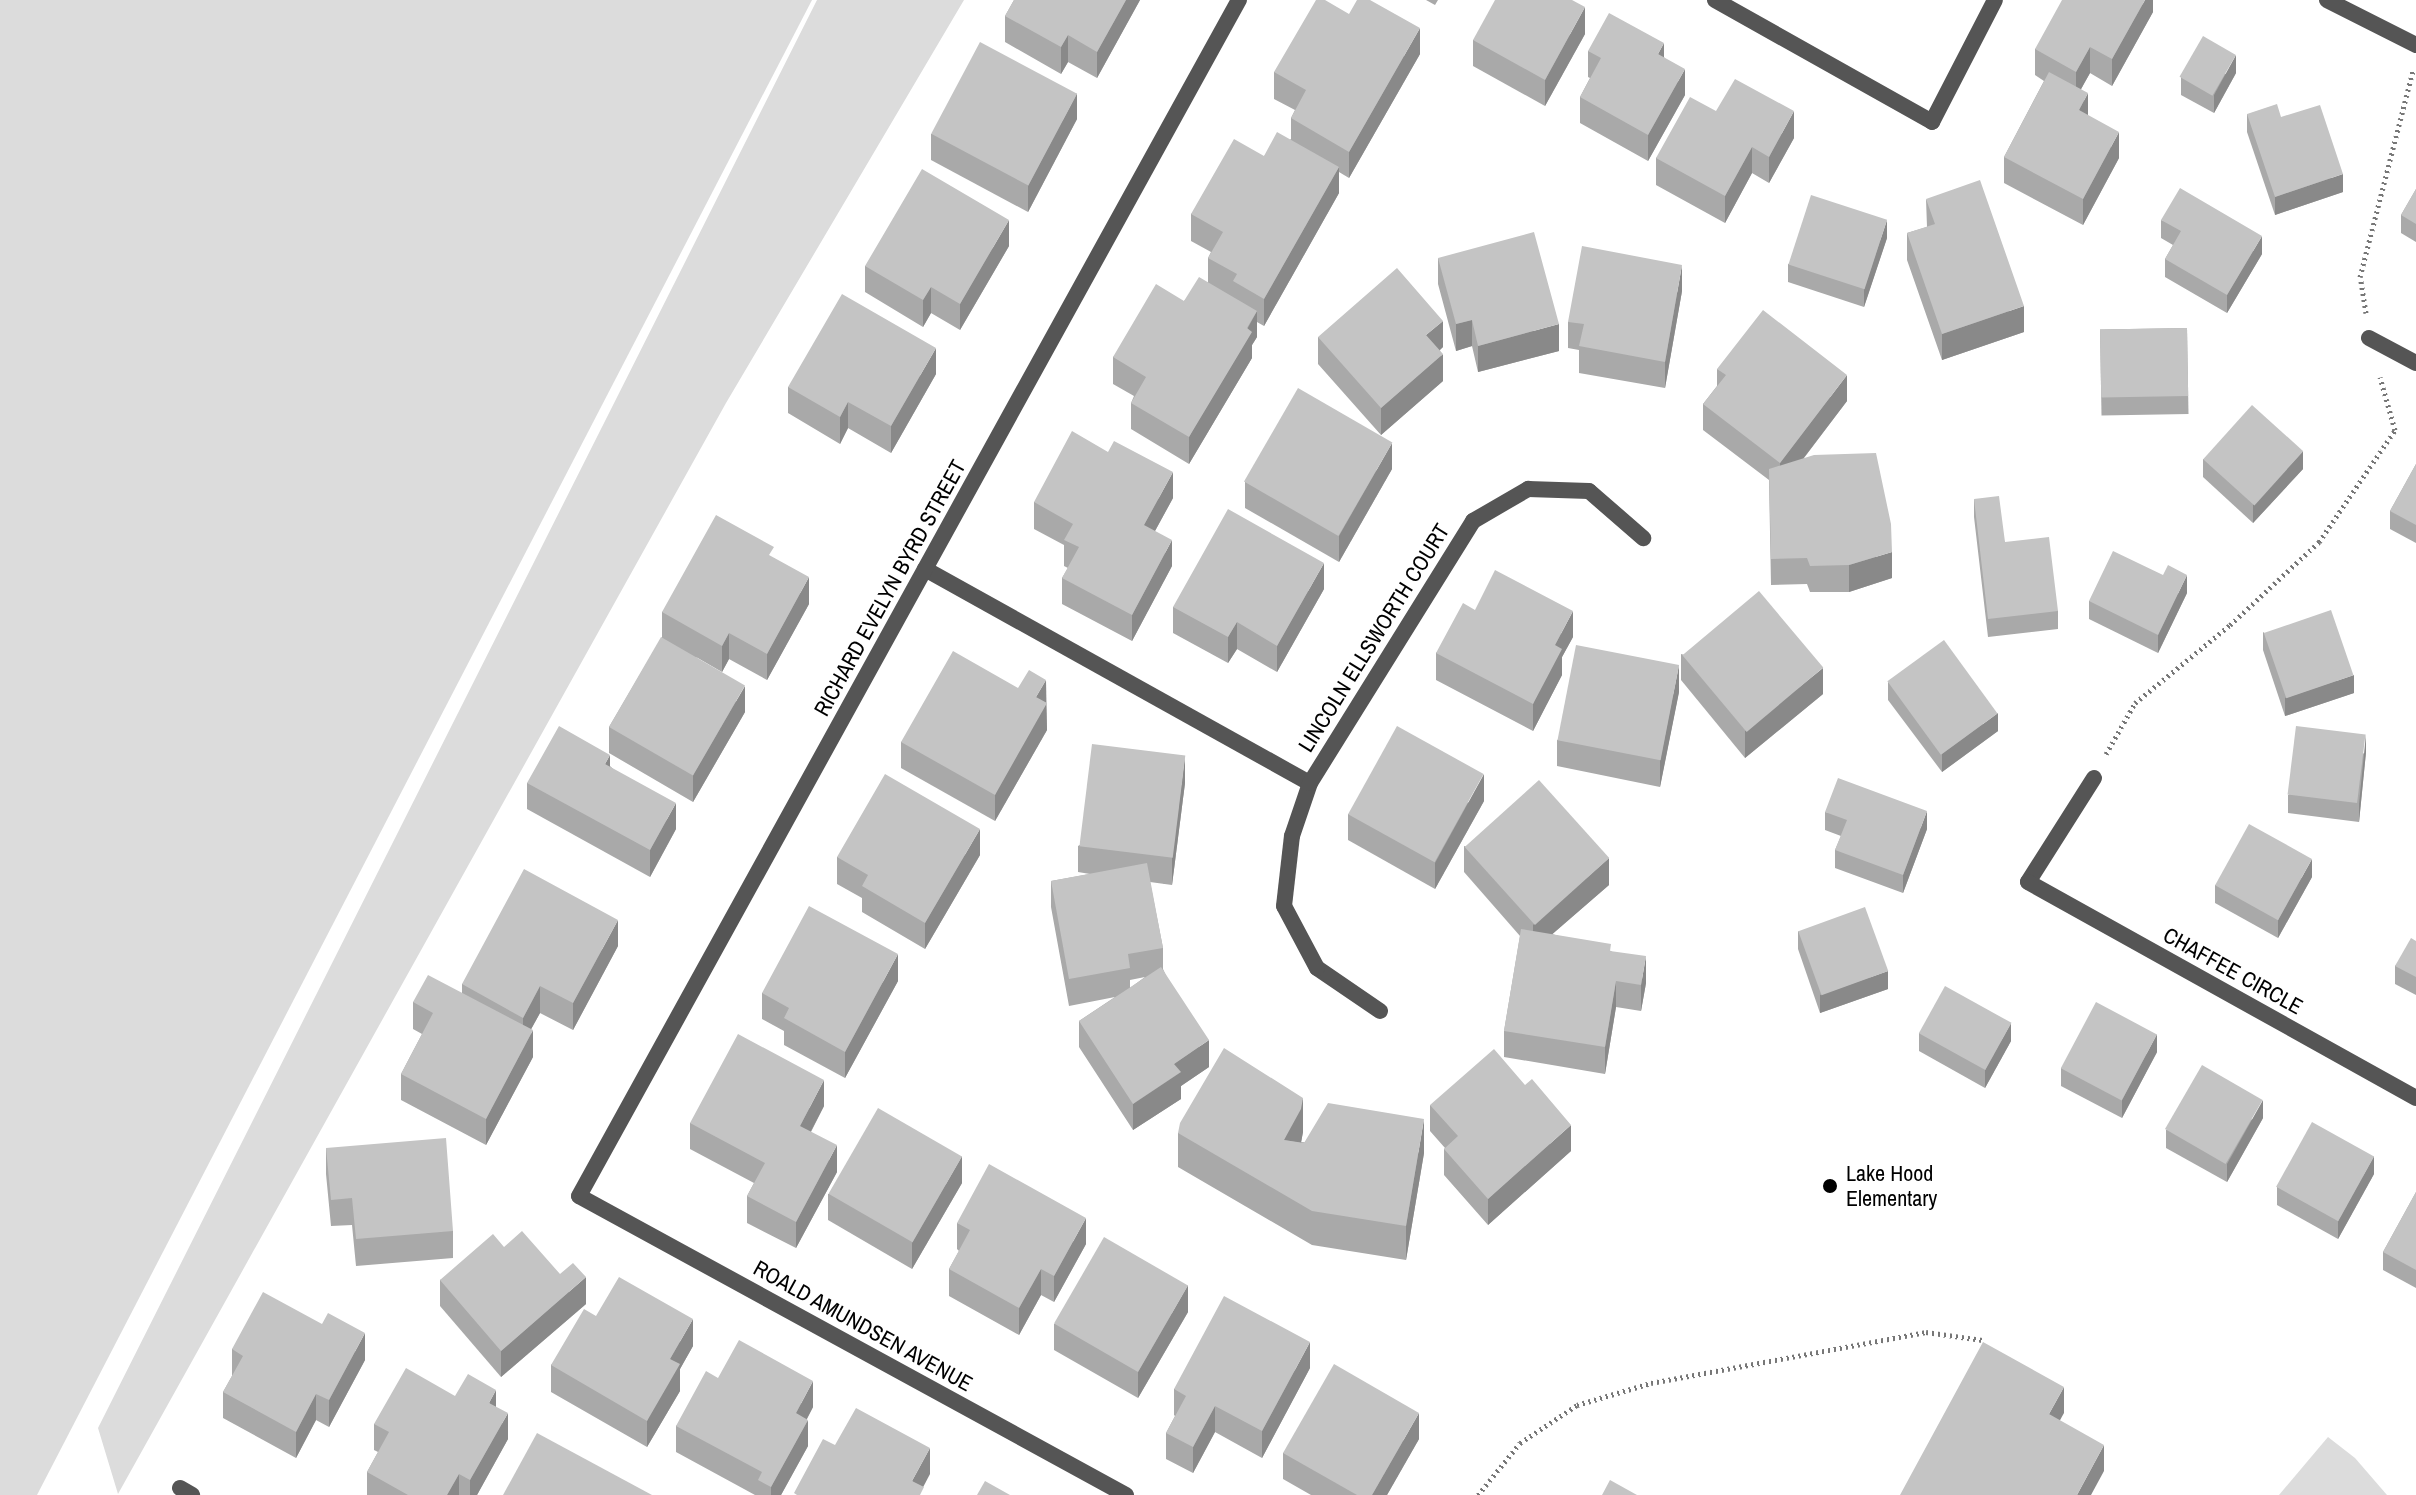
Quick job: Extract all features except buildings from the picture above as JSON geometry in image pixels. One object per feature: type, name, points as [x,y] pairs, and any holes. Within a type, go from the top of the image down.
[{"type":"street","name":"RICHARD EVELYN BYRD STREET","points":[[579,1196],[1239,0]]},
{"type":"street","points":[[1715,0],[1932,122],[1995,0]]},
{"type":"street","points":[[2338,3],[2416,45]]},
{"type":"street","points":[[2369,338],[2416,363]]},
{"type":"street","name":"LINCOLN ELLSWORTH COURT","points":[[1380,1011],[1317,968],[1284,906],[1292,836],[1310,783],[1473,521],[1528,489],[1589,491],[1643,538]]},
{"type":"street","name":"LINCOLN ELLSWORTH COURT","points":[[925,569],[1310,783]]},
{"type":"street","name":"CHAFFEE CIRCLE","points":[[2096,773],[2028,882],[2416,1098]]},
{"type":"street","name":"ROALD AMUNDSEN AVENUE","points":[[579,1196],[1126,1495]]},
{"type":"path","points":[[2096,773],[2135,703],[2230,625],[2319,542],[2395,430],[2369,338],[2360,277],[2416,57]]},
{"type":"path","points":[[1478,1495],[1520,1443],[1577,1405],[1651,1383],[1926,1332],[1982,1340]]},
{"type":"shaded area","points":[[0,0],[812,0],[37,1495],[0,1495]]},
{"type":"shaded area","points":[[817,0],[964,0],[726,403],[118,1494],[98,1428]]},
{"type":"shaded area","points":[[2328,1437],[2355,1458],[2387,1495],[2279,1495]]},
{"type":"place","name":"Lake Hood Elementary","points":[[1830,1186]]}]
